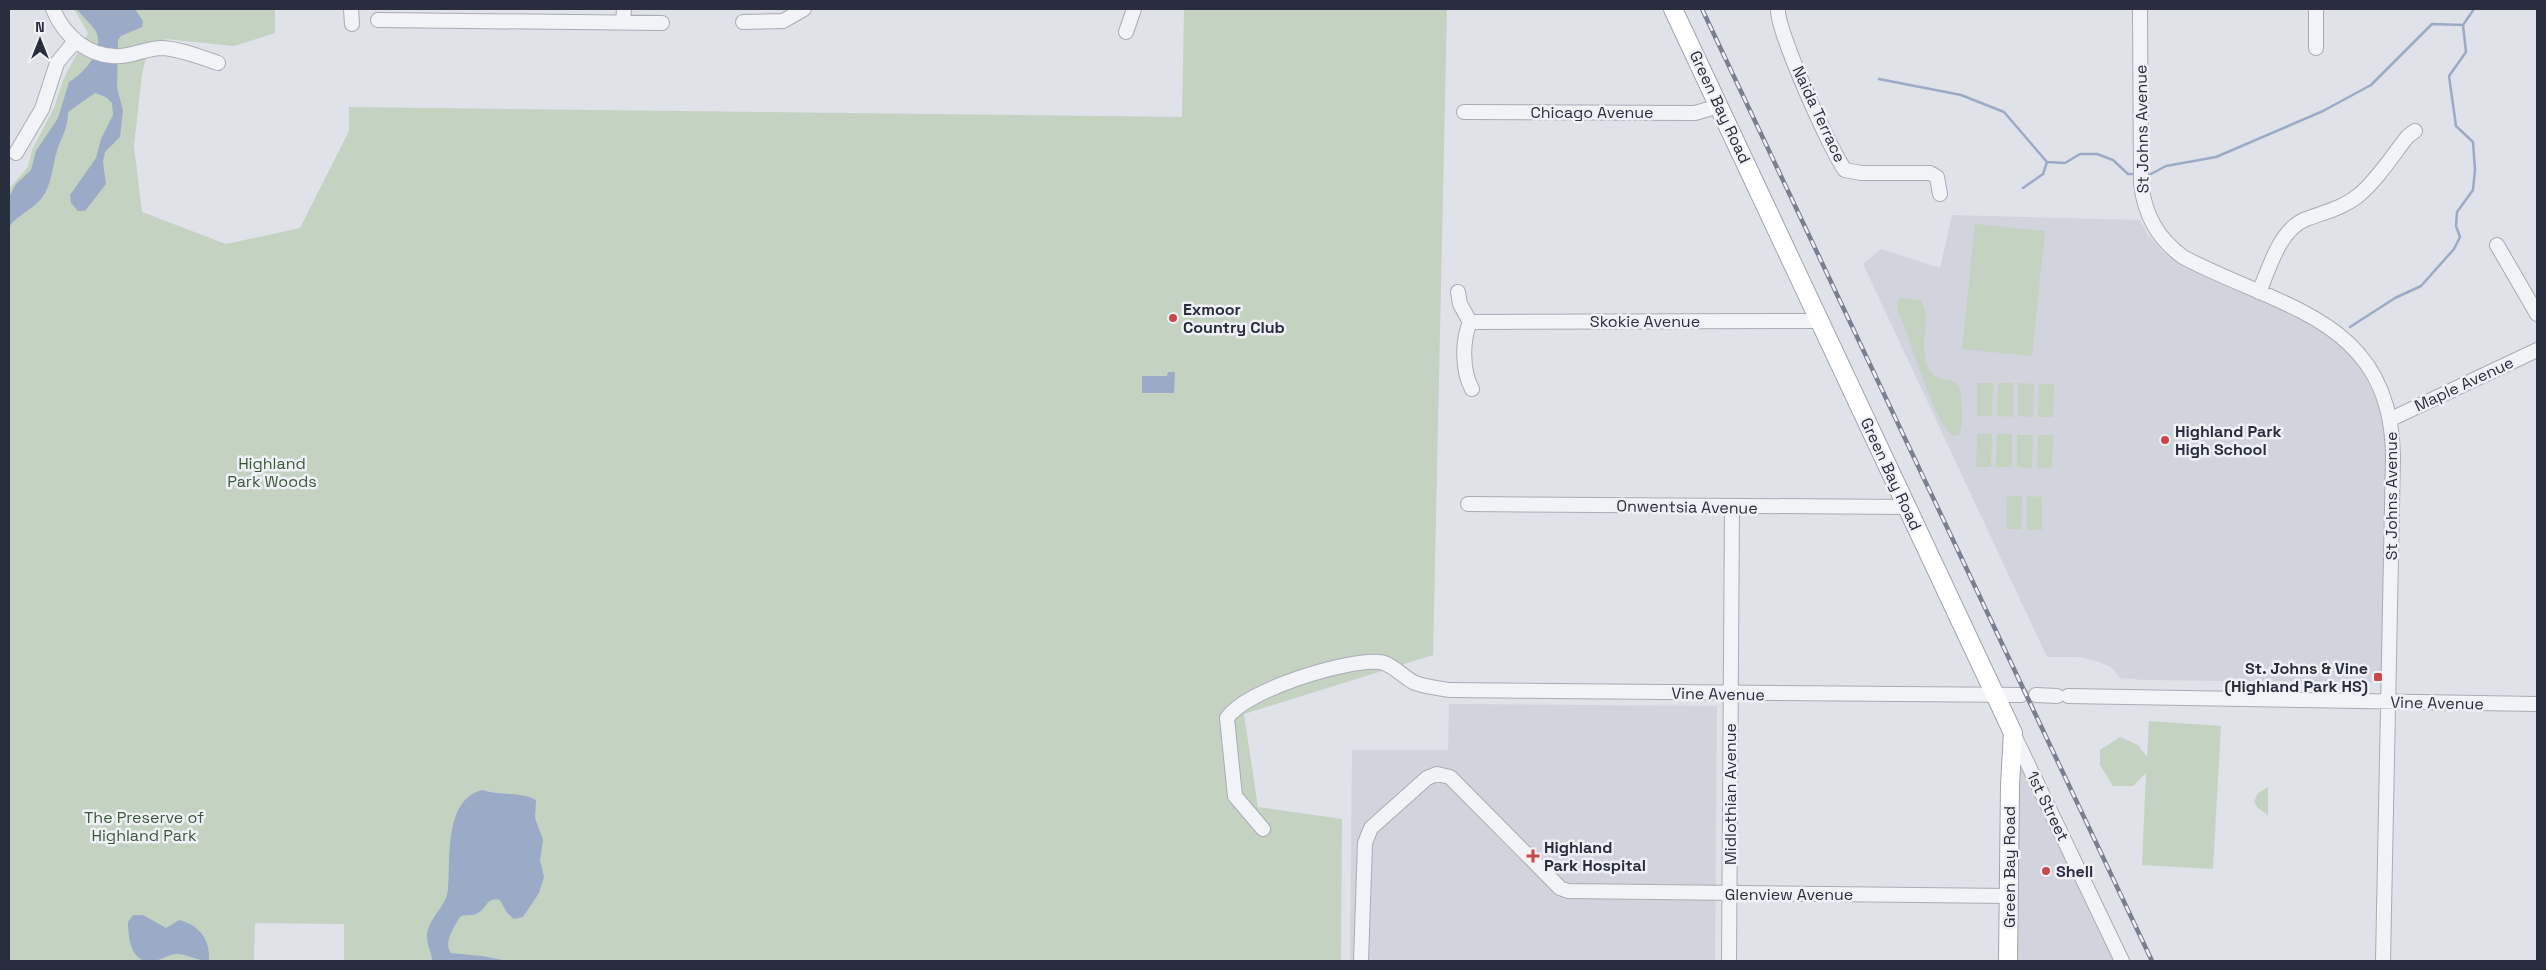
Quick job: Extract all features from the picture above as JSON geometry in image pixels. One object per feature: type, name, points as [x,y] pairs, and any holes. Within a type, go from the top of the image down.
[{"type":"main road","name":"Green Bay Road","points":[[1673,9],[2013,733],[2008,961]]},
{"type":"street","points":[[53,9],[64,30],[75,41],[93,51],[120,56],[163,48],[179,50],[218,62]]},
{"type":"street","points":[[351,9],[352,24]]},
{"type":"street","points":[[743,22],[765,15],[788,20],[804,9]]},
{"type":"street","points":[[1126,32],[1134,9]]},
{"type":"street","name":"Naida Terrace","points":[[1778,9],[1781,25],[1800,76],[1845,170],[1861,173],[1930,173],[1937,177],[1940,194]]},
{"type":"street","name":"St Johns Avenue","points":[[2140,9],[2141,184],[2143,199],[2150,219],[2160,237],[2170,247],[2198,265],[2319,319],[2335,330],[2356,349],[2377,380],[2391,419],[2393,456],[2383,961]]},
{"type":"street","points":[[2316,9],[2316,48]]},
{"type":"street","points":[[378,20],[624,15],[662,23]]},
{"type":"street","points":[[16,153],[42,109],[57,63],[75,41]]},
{"type":"street","name":"Chicago Avenue","points":[[1464,112],[1695,113],[1719,106]]},
{"type":"street","points":[[2260,292],[2282,240],[2291,229],[2304,220],[2344,206],[2358,196],[2372,182],[2408,136],[2416,131]]},
{"type":"street","points":[[2498,245],[2537,314]]},
{"type":"street","points":[[1458,292],[1460,304],[1470,322],[1465,340],[1466,378],[1472,389]]},
{"type":"street","name":"Skokie Avenue","points":[[1470,322],[1821,321]]},
{"type":"street","name":"Maple Avenue","points":[[2391,419],[2537,350]]},
{"type":"street","name":"Onwentsia Avenue","points":[[1468,504],[1906,507]]},
{"type":"street","name":"Midlothian Avenue","points":[[1729,961],[1732,507]]},
{"type":"street","name":"Vine Avenue","points":[[1262,829],[1235,796],[1227,718],[1237,706],[1267,691],[1332,666],[1380,662],[1415,683],[1449,690],[1730,694],[2021,695]]},
{"type":"street","name":"Vine Avenue","points":[[2036,695],[2537,704]]},
{"type":"street","name":"1st Street","points":[[2013,733],[2122,961]]},
{"type":"street","name":"Glenview Avenue","points":[[1361,961],[1365,843],[1371,828],[1427,778],[1437,774],[1450,777],[1560,888],[1568,891],[2009,896]]},
{"type":"shaded area","name":"Highland Park High School","points":[[1952,215],[2140,220],[2148,235],[2163,252],[2208,278],[2312,323],[2336,340],[2357,362],[2380,405],[2387,451],[2381,683],[2143,680],[2120,678],[2111,667],[2079,657],[2047,657],[1863,264],[1881,249],[1940,268]]},
{"type":"shaded area","name":"Highland Park Hospital","points":[[1449,704],[1717,706],[1715,961],[1350,961],[1352,750],[1448,750]]},
{"type":"shaded area","points":[[2023,770],[2116,961],[2017,961],[2017,771]]},
{"type":"green space","name":"Exmoor Country Club","points":[[74,9],[275,9],[275,33],[234,46],[166,39],[145,61],[142,74],[134,146],[142,212],[226,244],[300,228],[349,131],[349,107],[1182,117],[1184,9],[1447,9],[1433,655],[1244,714],[1258,807],[1342,819],[1341,961],[344,961],[344,924],[255,923],[254,961],[9,961],[9,189],[28,167],[32,150],[54,108],[64,78],[88,33]]},
{"type":"green space","points":[[1975,224],[2045,231],[2032,356],[1962,349]]},
{"type":"green space","points":[[1900,298],[1921,300],[1926,315],[1924,350],[1928,367],[1938,378],[1954,382],[1961,394],[1962,425],[1959,435],[1953,436],[1946,428],[1930,398],[1898,311],[1897,303]]},
{"type":"green space","points":[[1977,383],[1993,383],[1992,416],[1977,416]]},
{"type":"green space","points":[[1998,383],[2013,383],[2013,417],[1997,416]]},
{"type":"green space","points":[[2018,383],[2034,384],[2033,417],[2018,416]]},
{"type":"green space","points":[[2039,384],[2054,384],[2053,417],[2038,417]]},
{"type":"green space","points":[[1977,434],[1992,434],[1991,467],[1976,467]]},
{"type":"green space","points":[[1997,434],[2012,434],[2012,467],[1996,467]]},
{"type":"green space","points":[[2017,435],[2033,435],[2032,468],[2017,467]]},
{"type":"green space","points":[[2038,435],[2053,435],[2052,468],[2037,468]]},
{"type":"green space","points":[[2007,496],[2022,496],[2021,529],[2006,529]]},
{"type":"green space","points":[[2027,496],[2042,497],[2042,530],[2027,530]]},
{"type":"green space","points":[[2149,721],[2221,726],[2213,869],[2142,865],[2146,773],[2133,786],[2113,786],[2100,765],[2100,750],[2120,737],[2138,745],[2147,757]]},
{"type":"green space","points":[[2268,787],[2268,815],[2258,808],[2254,802],[2258,793]]},
{"type":"water","points":[[77,9],[135,9],[143,21],[142,27],[121,36],[118,40],[117,88],[123,110],[120,137],[105,152],[103,162],[106,184],[85,211],[78,211],[71,203],[70,195],[96,158],[101,139],[113,115],[112,103],[106,97],[95,93],[68,112],[50,182],[45,193],[37,203],[17,218],[9,227],[9,197],[16,184],[31,170],[36,151],[58,118],[69,82],[87,67],[96,53],[98,37],[95,30]]},
{"type":"water","points":[[1168,372],[1175,372],[1174,393],[1142,393],[1142,376],[1167,376]]},
{"type":"water","points":[[482,790],[522,795],[536,800],[535,818],[543,840],[540,860],[544,877],[539,893],[523,917],[514,919],[507,913],[500,900],[495,899],[489,902],[480,912],[460,917],[450,935],[448,945],[451,953],[508,961],[432,961],[427,935],[431,923],[447,896],[450,848],[455,818],[469,796]]},
{"type":"water","points":[[133,915],[143,915],[166,928],[179,920],[192,925],[198,929],[205,939],[208,946],[209,960],[179,954],[153,961],[146,961],[140,958],[135,954],[130,942],[128,922]]},
{"type":"waterway","points":[[2350,327],[2395,298],[2421,286],[2454,249],[2460,237],[2456,226],[2457,212],[2473,190],[2475,170],[2473,142],[2456,126],[2449,76],[2466,52],[2463,25],[2474,9]]},
{"type":"waterway","points":[[2144,175],[2149,175],[2166,166],[2216,157],[2323,111],[2371,85],[2432,24],[2463,25]]},
{"type":"waterway","points":[[1879,79],[1961,95],[2004,112],[2047,162],[2065,163],[2080,154],[2097,154],[2113,160],[2128,174],[2136,174]]},
{"type":"waterway","points":[[2023,188],[2043,174],[2047,162]]},
{"type":"railway","points":[[1702,9],[2152,961]]},
{"type":"place","name":"Exmoor Country Club","points":[[1173,318]]},
{"type":"place","name":"Highland Park High School","points":[[2165,440]]},
{"type":"place","name":"St. Johns & Vine (Highland Park HS)","points":[[2378,677]]},
{"type":"place","name":"Highland Park Hospital","points":[[1533,856]]},
{"type":"place","name":"Shell","points":[[2046,871]]},
{"type":"park label","name":"Highland Park Woods","points":[[272,472]]},
{"type":"park label","name":"The Preserve of Highland Park","points":[[144,826]]}]
